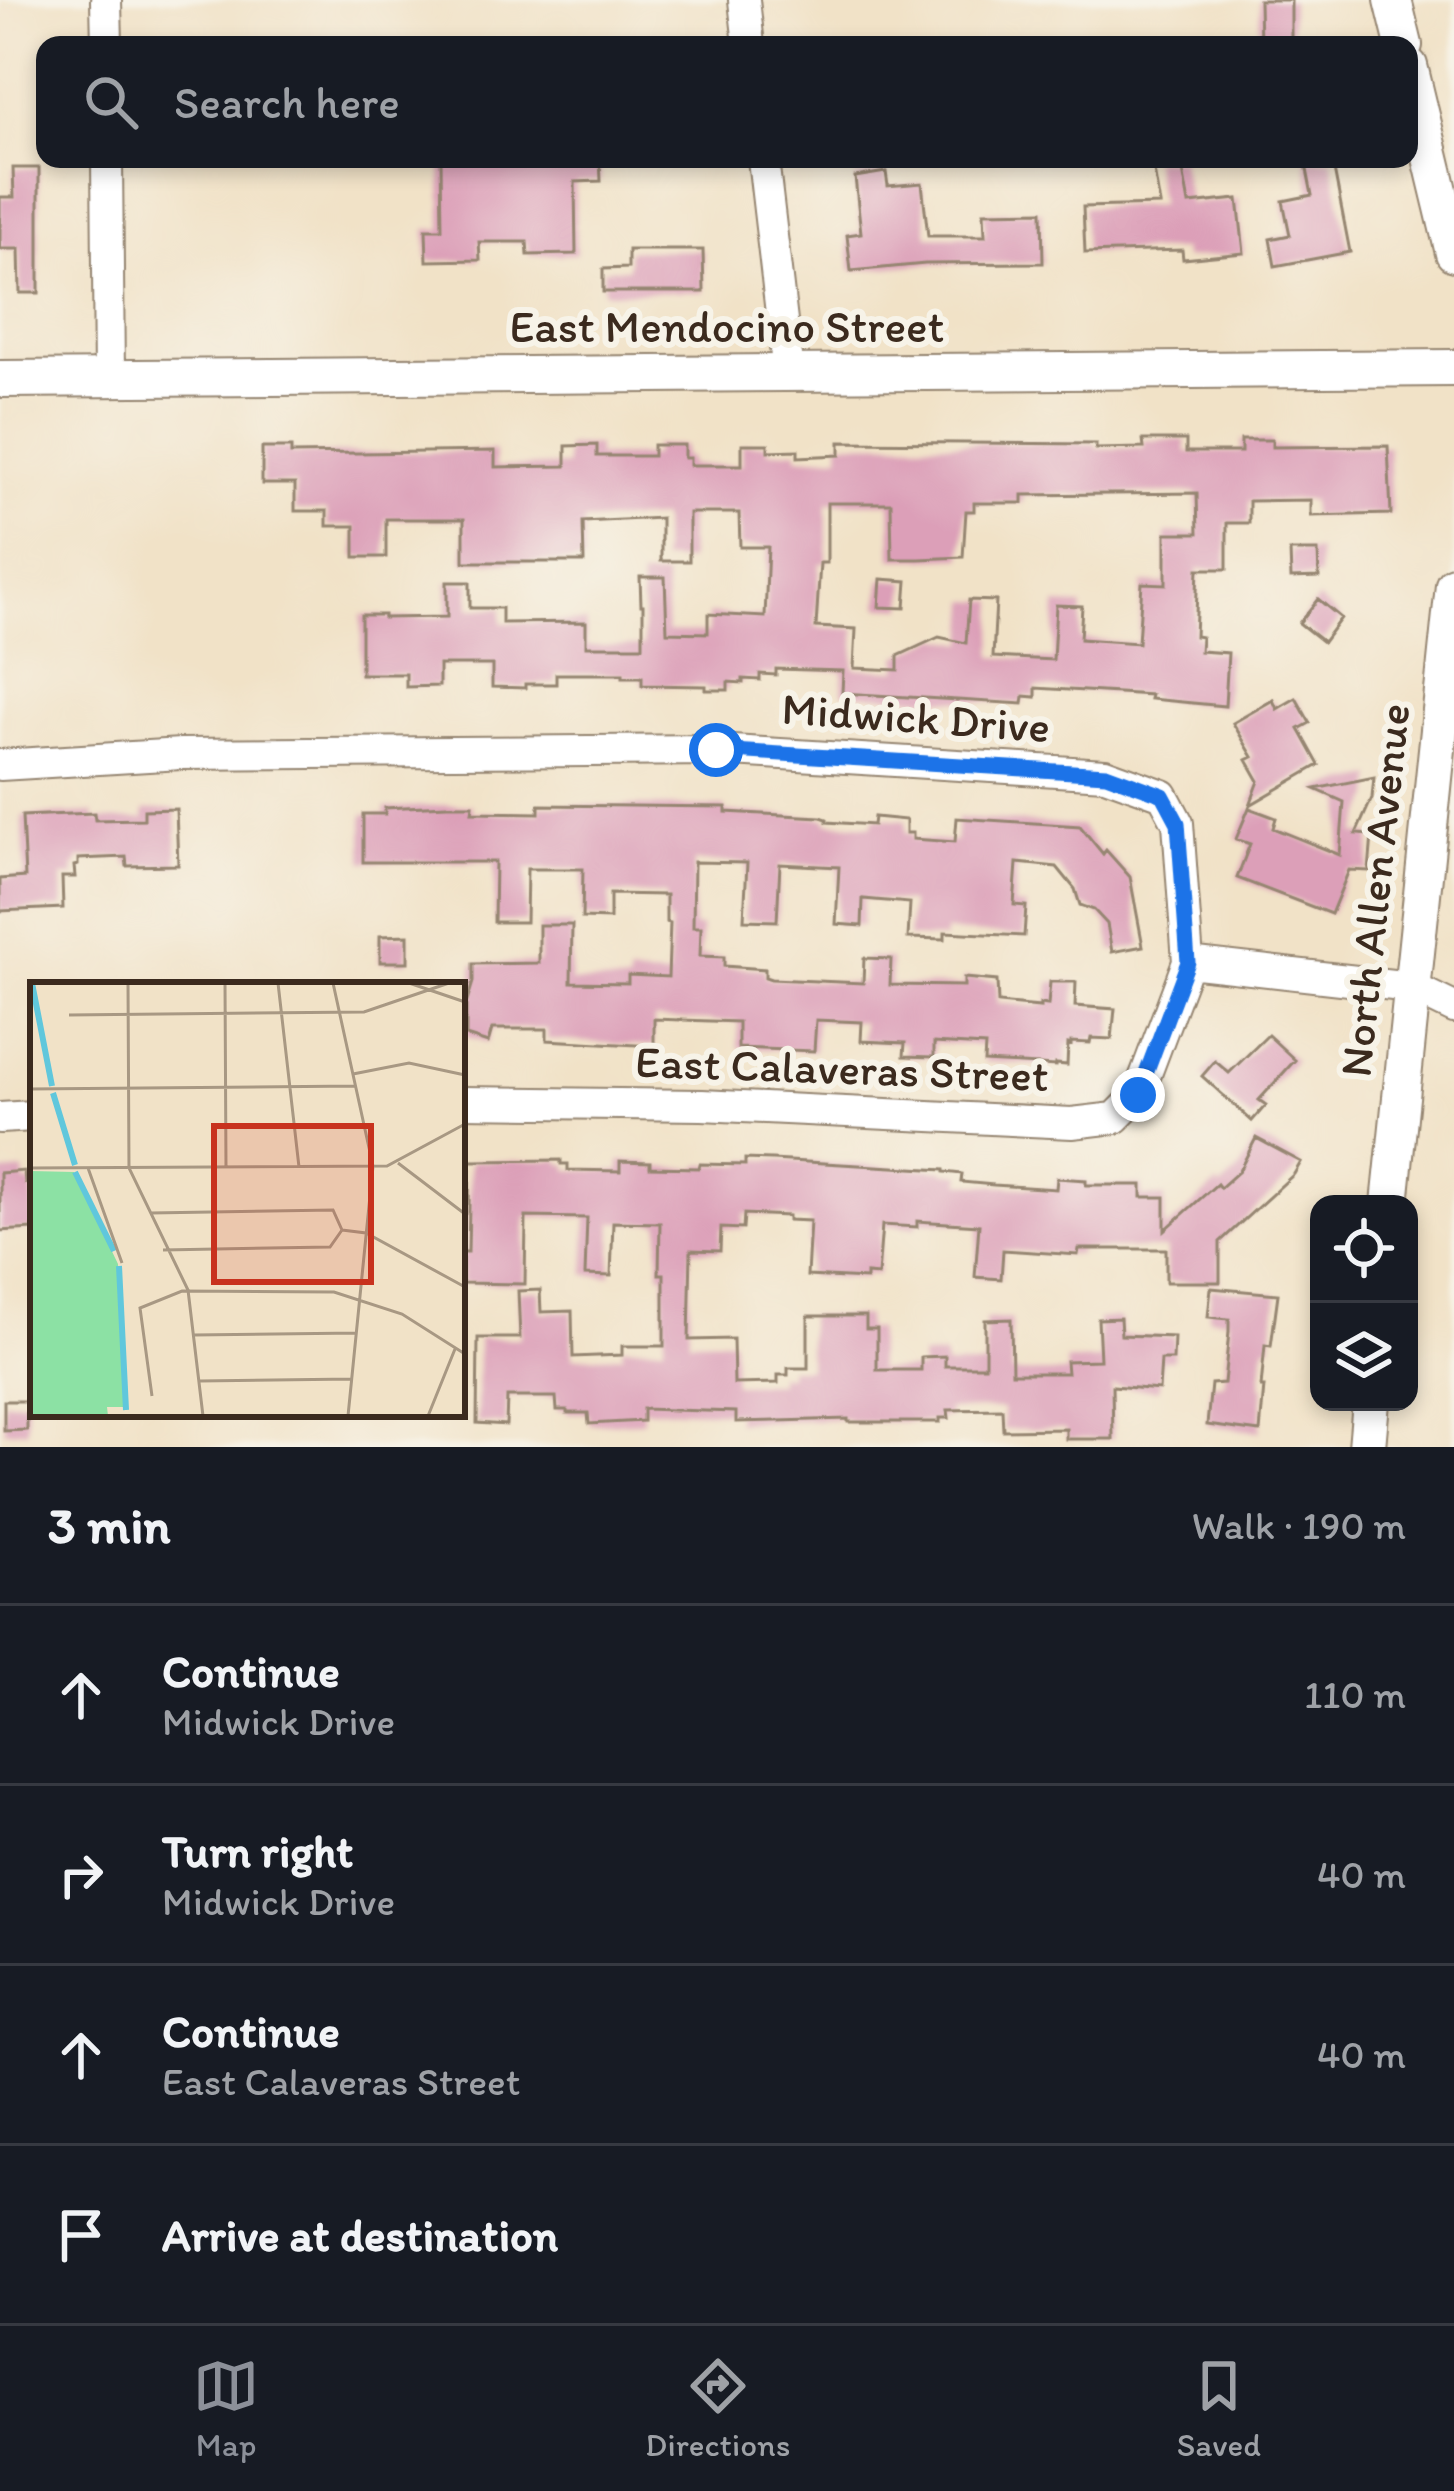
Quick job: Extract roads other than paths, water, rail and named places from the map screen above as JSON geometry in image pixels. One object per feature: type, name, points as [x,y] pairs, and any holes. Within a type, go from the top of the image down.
[{"type":"street","points":[[106,0],[107,36]]},
{"type":"street","points":[[744,0],[748,36]]},
{"type":"street","points":[[1393,0],[1402,36]]},
{"type":"street","points":[[1418,103],[1454,253]]},
{"type":"street","points":[[107,168],[109,378]]},
{"type":"street","points":[[764,168],[788,374]]},
{"type":"street","name":"East Mendocino Street","points":[[0,379],[1454,368]]},
{"type":"street","name":"North Allen Avenue","points":[[1391,1195],[1454,586]]},
{"type":"street","name":"Midwick Drive","points":[[0,765],[181,754],[716,750],[1106,774],[1163,795],[1178,823],[1188,962]]},
{"type":"street","points":[[1188,962],[1411,987],[1454,1008]]},
{"type":"street","name":"East Calaveras Street","points":[[465,1102],[702,1105],[1072,1123],[1115,1118],[1138,1095],[1188,962]]},
{"type":"street","points":[[0,1118],[30,1116]]},
{"type":"street","points":[[1367,1447],[1370,1411]]}]
